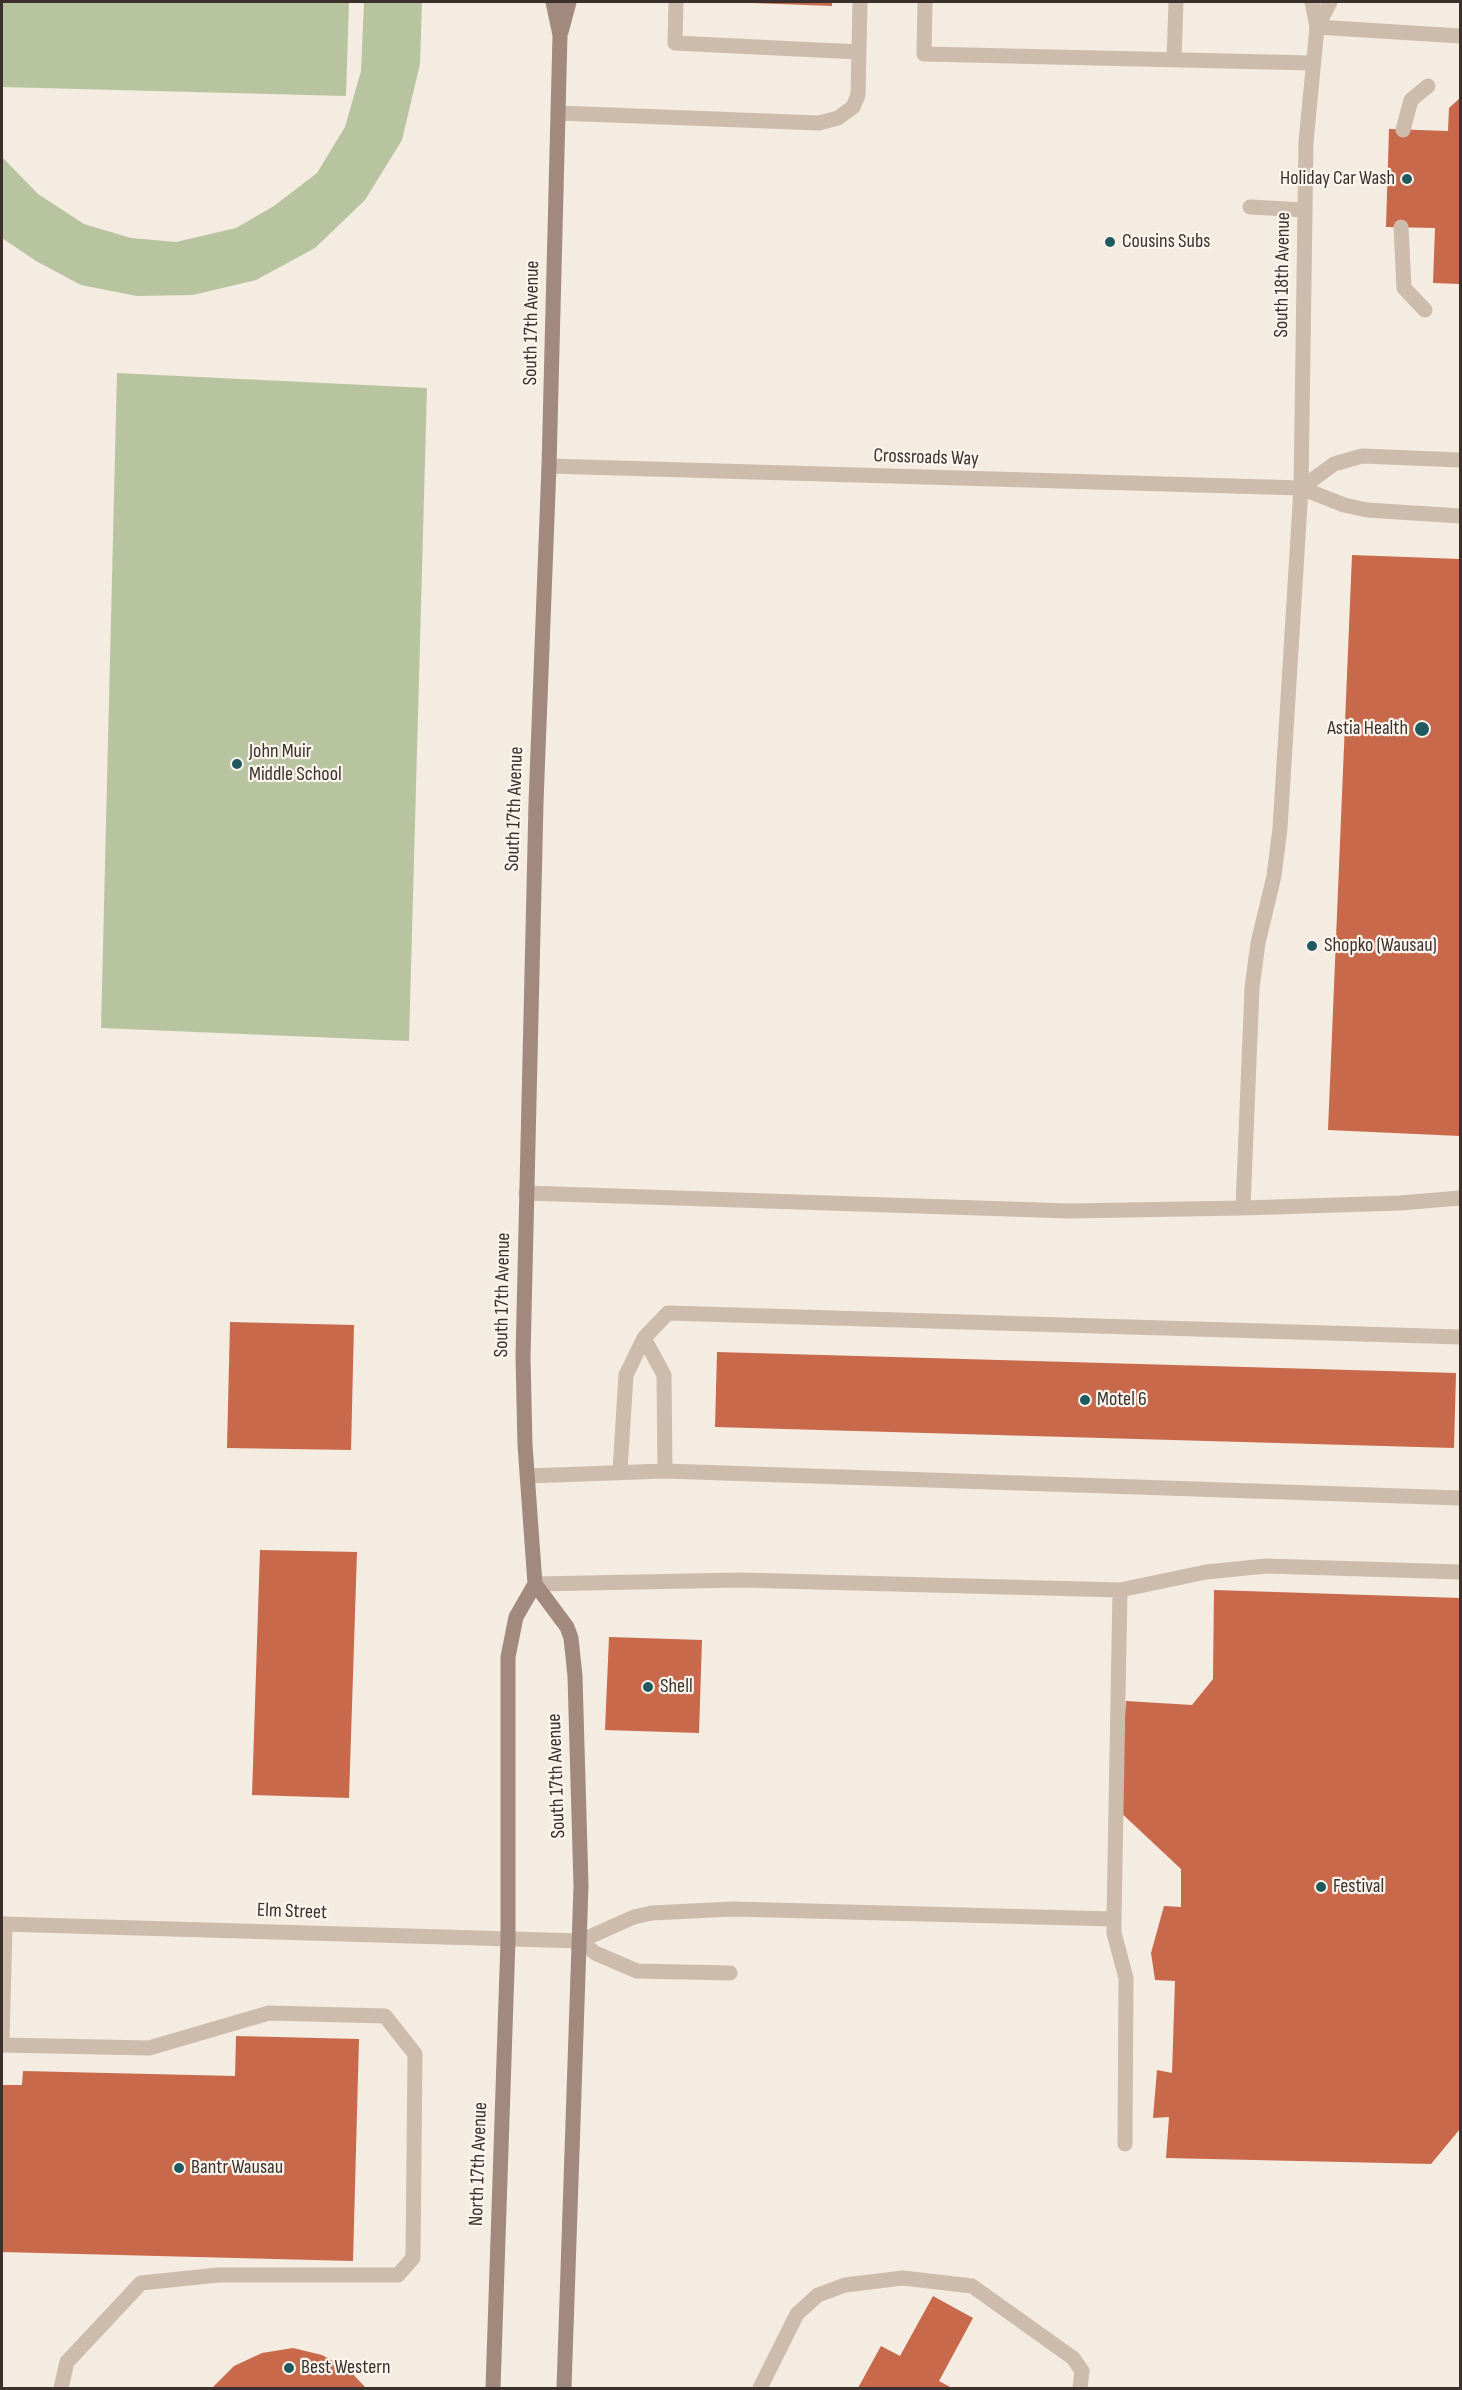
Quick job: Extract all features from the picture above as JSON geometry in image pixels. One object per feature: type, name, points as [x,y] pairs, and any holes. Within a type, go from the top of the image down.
[{"type":"main road","name":"South 17th Avenue","points":[[553,2],[560,34],[549,466],[536,803],[523,1357],[527,1476],[535,1584],[561,1617],[571,1638],[573,1652],[581,1864],[580,1941]]},
{"type":"main road","name":"South 17th Avenue","points":[[560,34],[569,2]]},
{"type":"main road","points":[[508,1940],[509,1644],[516,1617],[535,1584]]},
{"type":"main road","name":"North 17th Avenue","points":[[493,2388],[508,1940]]},
{"type":"main road","points":[[564,2388],[580,1941]]},
{"type":"street","points":[[676,2],[675,43],[859,52]]},
{"type":"street","points":[[558,114],[827,122],[846,113],[855,102],[860,2]]},
{"type":"street","points":[[925,2],[924,54],[1312,63]]},
{"type":"street","points":[[1174,60],[1176,2]]},
{"type":"street","name":"South 18th Avenue","points":[[1243,1208],[1252,988],[1258,943],[1274,876],[1281,818],[1301,488],[1305,210],[1312,63],[1317,27],[1312,2]]},
{"type":"street","name":"South 18th Avenue","points":[[1317,27],[1330,2]]},
{"type":"street","points":[[1317,27],[1461,36]]},
{"type":"street","points":[[1403,130],[1411,100],[1428,86]]},
{"type":"street","points":[[1250,207],[1305,210]]},
{"type":"street","points":[[1401,227],[1404,288],[1425,310]]},
{"type":"street","points":[[1301,488],[1335,464],[1362,456],[1461,460]]},
{"type":"street","name":"Crossroads Way","points":[[549,466],[1301,488],[1344,505],[1367,510],[1461,516]]},
{"type":"street","points":[[526,1193],[1058,1211],[1400,1203],[1461,1198]]},
{"type":"street","points":[[620,1471],[626,1375],[644,1338],[668,1313],[1461,1337]]},
{"type":"street","points":[[644,1338],[664,1375],[665,1471]]},
{"type":"street","points":[[527,1476],[665,1471],[1461,1498]]},
{"type":"street","points":[[535,1584],[741,1580],[1120,1590],[1206,1572],[1266,1566],[1461,1572]]},
{"type":"street","points":[[1120,1590],[1113,1919],[1114,1933],[1126,1978],[1125,2144]]},
{"type":"street","points":[[730,1973],[637,1971],[595,1953],[580,1941],[634,1917],[652,1913],[733,1909],[1113,1919]]},
{"type":"street","points":[[3,1924],[2,2044],[149,2048],[269,2013],[385,2016],[416,2054],[413,2258],[398,2275],[218,2275],[141,2283],[67,2362],[61,2388]]},
{"type":"street","name":"Elm Street","points":[[3,1924],[580,1941]]},
{"type":"street","points":[[759,2388],[797,2314],[818,2295],[845,2285],[903,2278],[972,2286],[1073,2358],[1082,2371],[1080,2388]]},
{"type":"green space","points":[[2,2],[349,2],[346,96],[2,87]]},
{"type":"green space","points":[[364,2],[422,2],[420,64],[402,140],[365,200],[315,248],[256,280],[193,295],[137,296],[81,285],[36,261],[2,238],[2,157],[38,194],[84,224],[131,238],[176,242],[236,228],[274,206],[317,173],[345,127],[361,71]]},
{"type":"green space","points":[[117,373],[427,388],[409,1041],[101,1028]]},
{"type":"building","points":[[832,2],[832,6],[752,3]]},
{"type":"building","points":[[1460,98],[1460,284],[1433,283],[1435,228],[1386,227],[1389,129],[1448,131],[1449,108]]},
{"type":"building","points":[[1352,555],[1460,559],[1460,1136],[1328,1130]]},
{"type":"building","points":[[230,1322],[354,1325],[351,1450],[227,1448]]},
{"type":"building","name":"Motel 6","points":[[717,1352],[1456,1373],[1454,1448],[715,1427]]},
{"type":"building","points":[[260,1550],[357,1552],[349,1798],[252,1795]]},
{"type":"building","name":"Festival","points":[[1214,1590],[1460,1598],[1460,2129],[1431,2164],[1166,2158],[1169,2117],[1153,2118],[1157,2070],[1172,2073],[1175,1981],[1155,1980],[1151,1953],[1164,1906],[1181,1907],[1181,1869],[1117,1809],[1126,1701],[1192,1705],[1213,1679]]},
{"type":"building","points":[[609,1637],[702,1640],[699,1733],[605,1730]]},
{"type":"building","name":"Bantr Wausau","points":[[236,2036],[359,2039],[353,2261],[2,2252],[2,2085],[22,2085],[23,2071],[235,2076]]},
{"type":"building","points":[[933,2296],[973,2318],[939,2381],[952,2388],[858,2388],[881,2346],[900,2356]]},
{"type":"building","name":"Best Western","points":[[293,2348],[322,2355],[349,2370],[366,2388],[212,2388],[234,2366],[262,2353]]},
{"type":"place","name":"Holiday Car Wash","points":[[1407,179]]},
{"type":"place","name":"Cousins Subs","points":[[1110,242]]},
{"type":"place","name":"Astia Health","points":[[1422,729]]},
{"type":"place","name":"John Muir Middle School","points":[[237,764]]},
{"type":"place","name":"Shopko (Wausau)","points":[[1312,946]]},
{"type":"place","name":"Motel 6","points":[[1085,1400]]},
{"type":"place","name":"Shell","points":[[648,1687]]},
{"type":"place","name":"Festival","points":[[1321,1887]]},
{"type":"place","name":"Bantr Wausau","points":[[179,2168]]},
{"type":"place","name":"Best Western","points":[[289,2368]]}]
